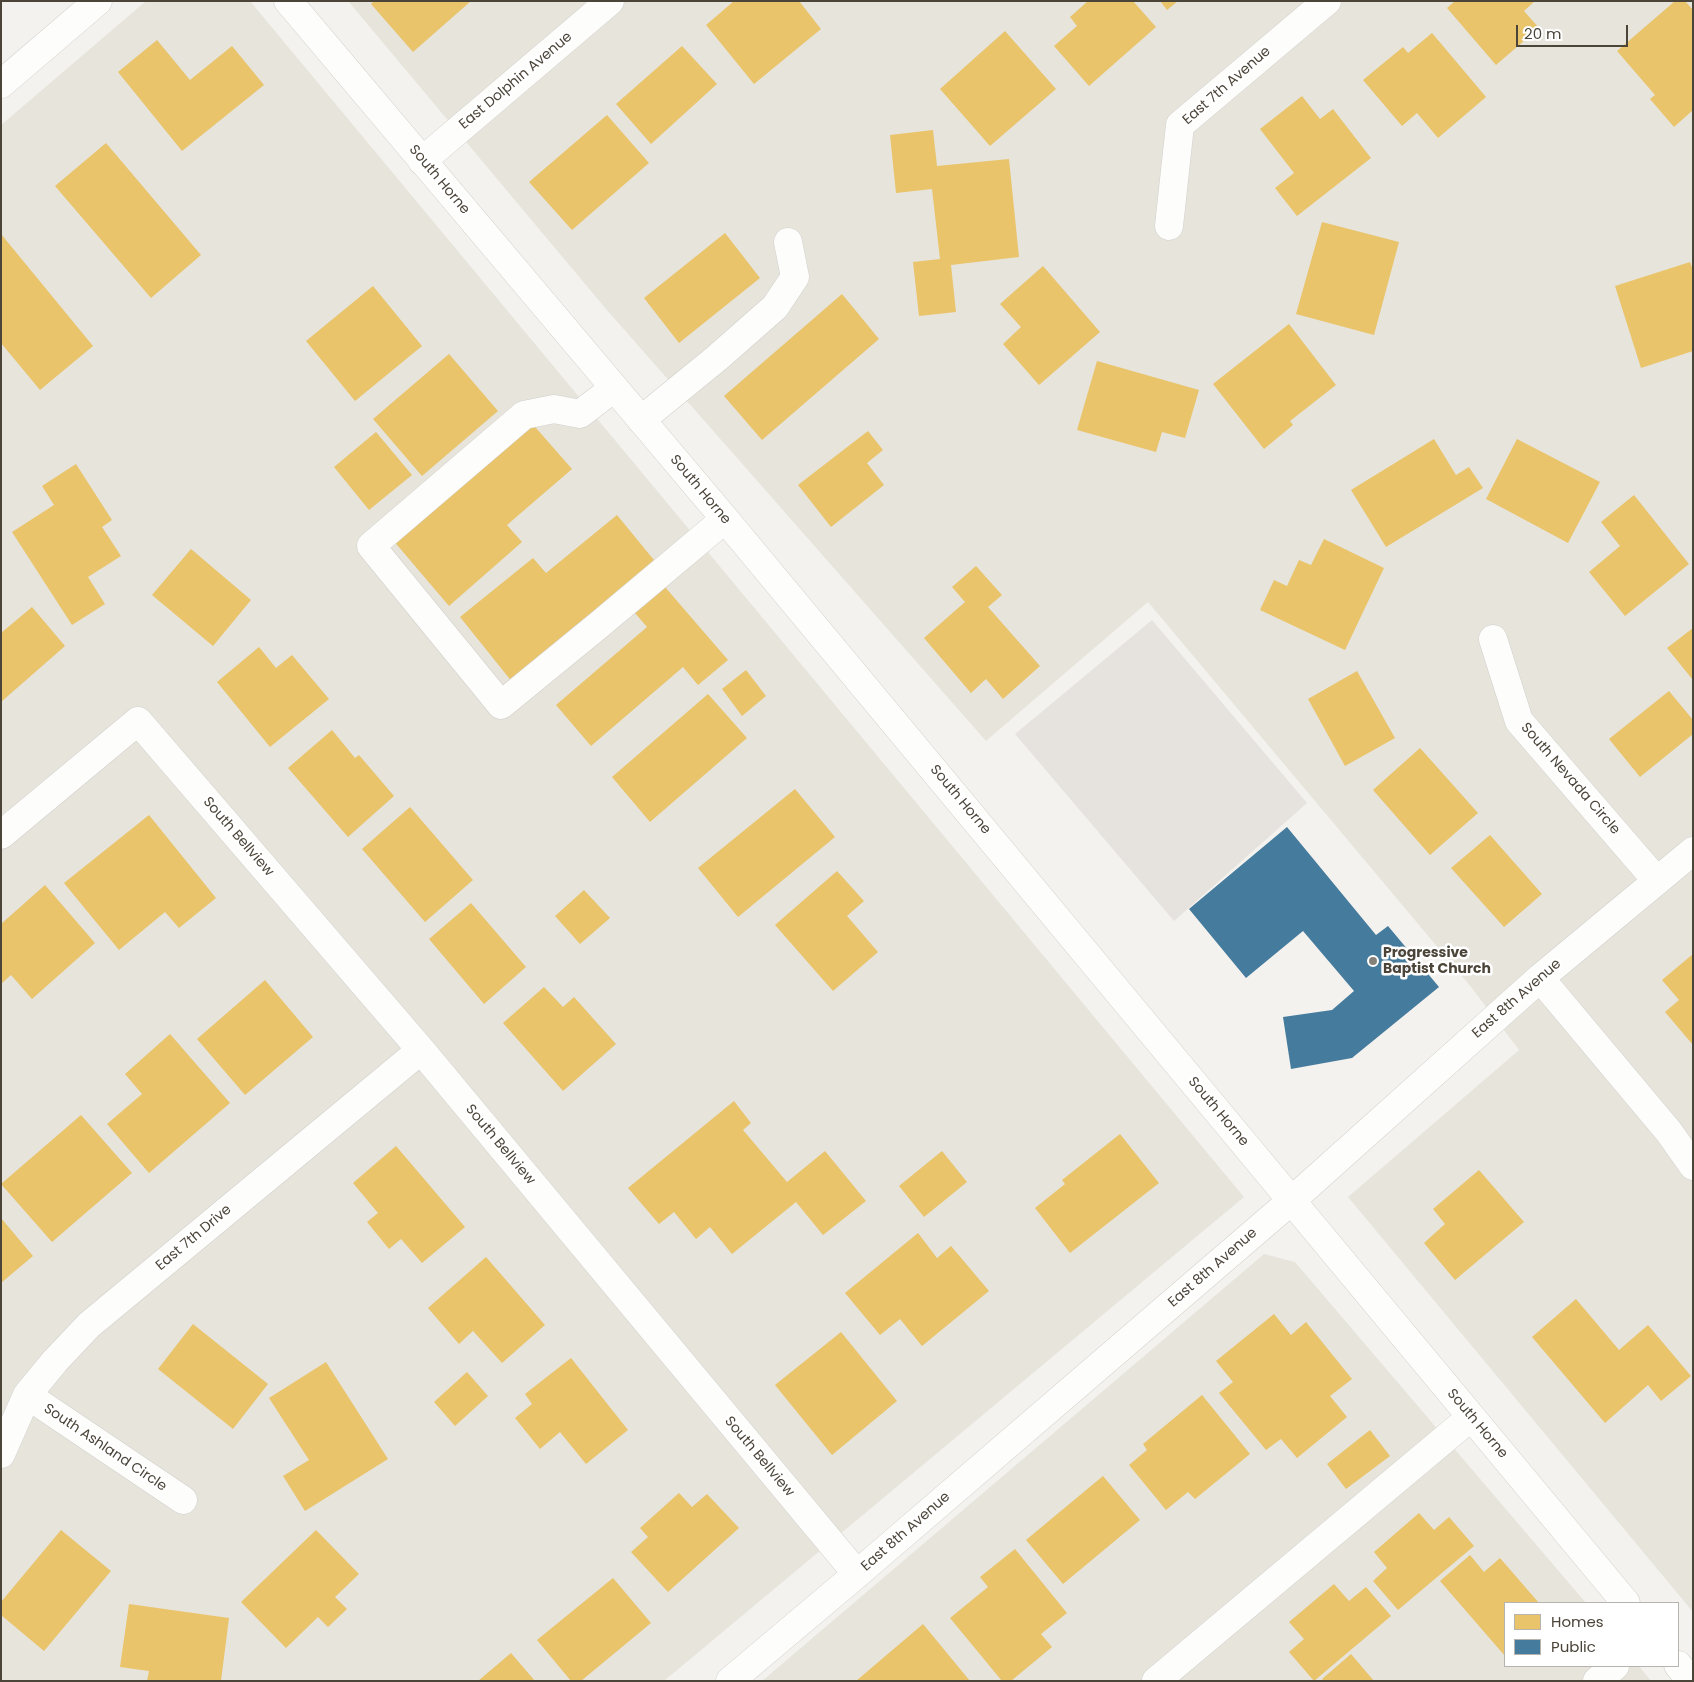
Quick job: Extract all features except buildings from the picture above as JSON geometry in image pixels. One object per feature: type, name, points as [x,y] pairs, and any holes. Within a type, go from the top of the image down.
[{"type":"street","points":[[1,84],[98,1]]},
{"type":"street","name":"South Horne","points":[[288,1],[725,519],[1625,1602]]},
{"type":"street","name":"East Dolphin Avenue","points":[[422,161],[610,1]]},
{"type":"street","name":"East 7th Avenue","points":[[1168,226],[1180,125],[1327,1]]},
{"type":"street","points":[[641,420],[717,358],[775,307],[795,277],[788,242]]},
{"type":"street","points":[[614,388],[580,414],[554,409],[524,416],[372,546],[501,705],[725,519]]},
{"type":"street","name":"South Nevada Circle","points":[[1493,639],[1519,721],[1657,881]]},
{"type":"street","name":"South Bellview","points":[[1,835],[138,721],[421,1050],[857,1574]]},
{"type":"street","name":"East 8th Avenue","points":[[730,1681],[1291,1201],[1540,978],[1693,851]]},
{"type":"street","points":[[1540,978],[1670,1132],[1693,1166]]},
{"type":"street","name":"East 7th Drive","points":[[1,1454],[27,1395],[54,1361],[89,1325],[421,1050]]},
{"type":"street","name":"South Ashland Circle","points":[[27,1395],[183,1500]]},
{"type":"street","points":[[1156,1681],[1472,1417]]},
{"type":"street","points":[[1679,1666],[1691,1681]]},
{"type":"street","points":[[1597,1681],[1614,1667]]},
{"type":"shaded area","points":[[146,1],[250,1],[1244,1197],[664,1681],[1,1681],[1,125]]},
{"type":"shaded area","points":[[348,1],[1693,1],[1693,1612],[1348,1197],[1519,1050],[1471,987],[1148,602],[986,741],[606,309]]},
{"type":"shaded area","points":[[1152,620],[1307,803],[1174,921],[1015,734]]},
{"type":"shaded area","points":[[1264,1254],[1295,1262],[1585,1602],[1504,1602],[1504,1667],[1640,1667],[1651,1681],[762,1681]]},
{"type":"place","name":"Progressive Baptist Church","points":[[1373,961]]}]
